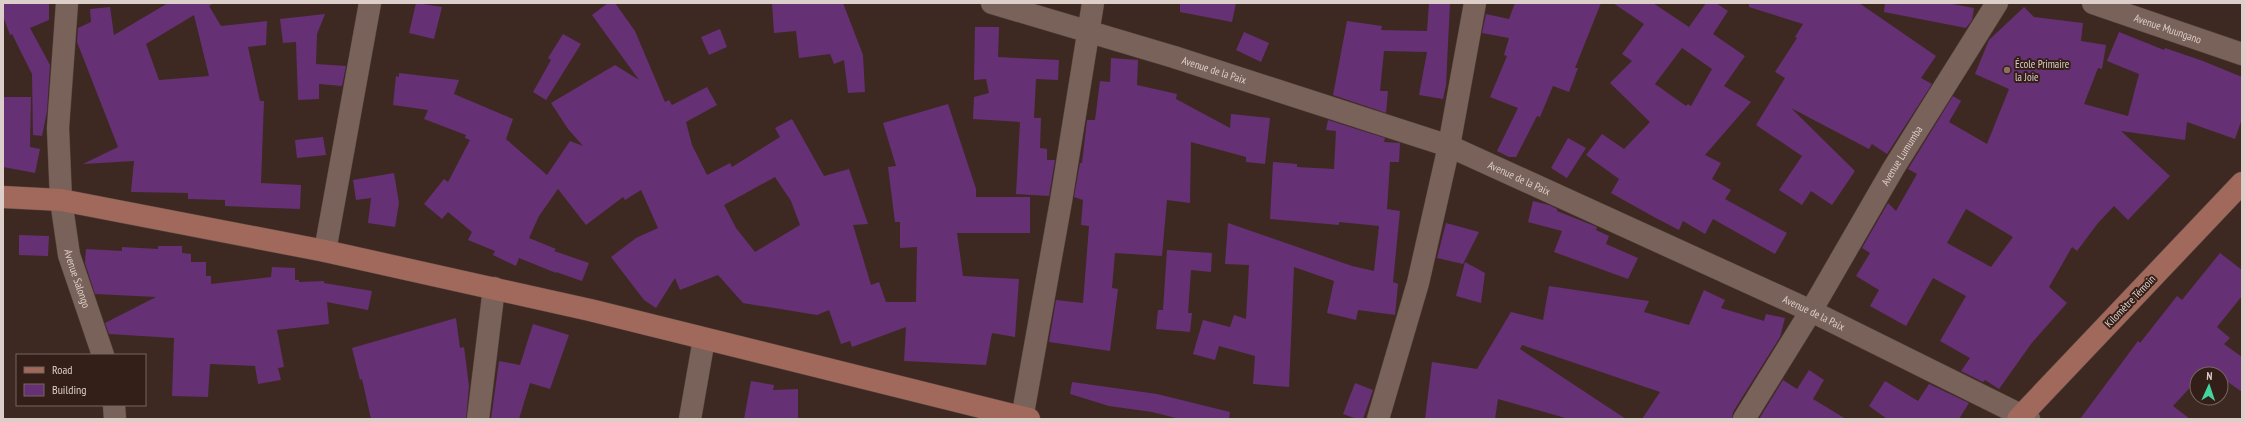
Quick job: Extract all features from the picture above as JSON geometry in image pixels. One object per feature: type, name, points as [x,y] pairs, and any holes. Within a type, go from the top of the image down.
[{"type":"main road","name":"Kilomètre Témoin","points":[[2023,418],[2242,184]]},
{"type":"main road","points":[[3,197],[61,200],[325,251],[494,288],[1025,418]]},
{"type":"street","name":"Avenue Salongo","points":[[67,3],[58,128],[61,200],[69,254],[103,354]]},
{"type":"street","points":[[325,251],[370,3]]},
{"type":"street","name":"Avenue de la Paix","points":[[992,3],[1182,60],[1449,146],[1811,311],[2023,418]]},
{"type":"street","points":[[1025,418],[1087,32],[1093,3]]},
{"type":"street","points":[[1378,419],[1418,283],[1449,146],[1475,3]]},
{"type":"street","name":"Avenue Lumumba","points":[[1744,419],[1811,311],[1893,169],[1997,3]]},
{"type":"street","name":"Avenue Muungano","points":[[2093,3],[2242,54]]},
{"type":"street","points":[[478,419],[494,288]]},
{"type":"street","points":[[690,419],[704,339]]},
{"type":"street","points":[[114,406],[115,419]]},
{"type":"building","points":[[3,3],[49,3],[49,20],[30,28],[50,65],[47,111],[42,136],[33,135],[32,74],[12,34],[10,35],[3,16]]},
{"type":"building","points":[[168,3],[214,3],[209,6],[221,26],[267,21],[266,45],[248,47],[260,101],[264,101],[261,183],[301,185],[300,209],[225,206],[225,200],[188,199],[188,193],[131,192],[134,161],[83,164],[118,147],[77,42],[78,28],[91,22],[90,9],[110,7],[114,35]],"holes":[[[194,15],[209,76],[159,80],[146,44]]]},
{"type":"building","points":[[416,3],[442,7],[434,39],[409,33]]},
{"type":"building","points":[[608,3],[615,3],[635,31],[665,102],[669,100],[672,105],[707,87],[717,105],[686,122],[692,145],[707,175],[730,163],[732,167],[780,137],[775,128],[792,119],[824,176],[849,169],[868,224],[853,225],[871,285],[879,282],[886,302],[916,302],[917,247],[900,248],[900,222],[895,222],[888,167],[896,166],[883,123],[948,104],[976,189],[976,197],[1030,197],[1030,233],[957,233],[963,276],[1019,279],[1015,337],[992,333],[986,365],[904,361],[906,327],[852,347],[850,341],[841,344],[829,310],[817,315],[743,303],[718,275],[680,290],[675,278],[656,308],[644,300],[611,257],[636,238],[658,228],[641,190],[625,200],[623,197],[586,225],[558,189],[539,216],[529,238],[556,249],[554,251],[589,263],[582,281],[556,273],[519,258],[516,266],[493,255],[495,251],[468,240],[472,232],[448,212],[442,219],[424,204],[444,179],[448,182],[470,140],[465,138],[466,135],[424,119],[428,110],[393,105],[396,76],[399,77],[399,73],[459,80],[454,94],[513,119],[506,139],[547,175],[570,141],[583,146],[568,129],[551,103],[615,65],[639,80],[592,15]],"holes":[[[775,177],[791,201],[800,225],[755,252],[736,228],[724,205]]]},
{"type":"building","points":[[772,3],[843,3],[863,55],[865,92],[848,93],[844,60],[834,64],[830,54],[799,58],[796,31],[774,33]]},
{"type":"building","points":[[1180,3],[1236,3],[1232,22],[1180,12]]},
{"type":"building","points":[[1429,3],[1450,3],[1446,85],[1443,99],[1419,95],[1427,52],[1384,51],[1380,91],[1388,91],[1386,113],[1333,95],[1347,21],[1382,26],[1381,30],[1427,31]]},
{"type":"building","points":[[1515,3],[1601,3],[1575,68],[1578,68],[1569,92],[1553,86],[1540,117],[1537,116],[1516,157],[1509,157],[1497,151],[1518,108],[1490,97],[1507,56],[1504,55],[1509,38],[1482,33],[1486,14],[1509,19]]},
{"type":"building","points":[[1613,3],[1653,3],[1689,27],[1706,3],[1716,3],[1728,11],[1713,34],[1745,56],[1724,86],[1751,102],[1705,155],[1721,163],[1712,179],[1731,190],[1725,199],[1787,233],[1775,254],[1713,219],[1705,234],[1683,221],[1679,230],[1654,217],[1611,193],[1619,179],[1586,155],[1602,134],[1624,149],[1650,122],[1610,83],[1632,61],[1622,54],[1644,24]],"holes":[[[1682,48],[1712,69],[1691,106],[1688,104],[1686,106],[1655,84]]]},
{"type":"building","points":[[1749,3],[1859,3],[1936,56],[1921,78],[1932,84],[1887,154],[1872,144],[1869,149],[1791,108],[1855,171],[1832,205],[1811,191],[1802,205],[1779,190],[1802,156],[1756,125],[1785,78],[1775,72],[1797,38],[1795,37],[1803,24],[1749,7]]},
{"type":"building","points":[[1885,3],[1947,3],[1974,8],[1972,20],[1966,28],[1884,12]]},
{"type":"building","points":[[2024,7],[2034,17],[2083,23],[2081,41],[2106,45],[2102,69],[2098,68],[2084,104],[2128,116],[2139,74],[2107,61],[2119,32],[2164,50],[2165,48],[2203,61],[2242,77],[2242,119],[2235,139],[2187,122],[2185,140],[2121,131],[2170,176],[2128,220],[2114,206],[2098,223],[2077,251],[2072,247],[2049,287],[2067,303],[2031,344],[1999,389],[1985,380],[1983,382],[1961,371],[1970,358],[1940,341],[1966,296],[1933,278],[1906,326],[1870,306],[1879,290],[1856,276],[1870,253],[1862,248],[1888,203],[1896,211],[1917,174],[1908,169],[1953,96],[1961,101],[1949,122],[1987,144],[2009,89],[1975,74],[1989,40]],"holes":[[[1966,209],[2013,237],[1991,267],[1947,243]]]},
{"type":"building","points":[[325,14],[317,34],[316,64],[346,66],[342,86],[319,84],[319,99],[298,100],[296,42],[283,43],[280,19]]},
{"type":"building","points":[[975,27],[999,27],[998,57],[1059,60],[1058,80],[1036,79],[1034,118],[1041,118],[1040,148],[1047,149],[1047,160],[1055,160],[1049,196],[1016,194],[1020,122],[973,119],[974,97],[989,93],[986,79],[974,80]]},
{"type":"building","points":[[720,29],[727,47],[709,55],[701,37]]},
{"type":"building","points":[[1244,32],[1269,43],[1261,62],[1236,50]]},
{"type":"building","points":[[563,34],[581,44],[546,100],[533,92],[551,60],[548,58]]},
{"type":"building","points":[[1111,58],[1138,60],[1137,85],[1177,94],[1176,99],[1230,128],[1231,114],[1270,118],[1265,164],[1246,162],[1246,157],[1191,142],[1190,203],[1167,200],[1162,256],[1115,253],[1112,288],[1118,289],[1110,351],[1049,342],[1056,300],[1083,303],[1089,226],[1081,225],[1083,200],[1074,197],[1080,163],[1082,163],[1087,120],[1095,120],[1100,81],[1110,82]]},
{"type":"building","points":[[3,97],[31,97],[30,147],[40,149],[35,173],[3,167]]},
{"type":"building","points":[[1328,120],[1385,138],[1384,142],[1400,143],[1399,162],[1390,162],[1387,209],[1400,211],[1393,282],[1398,284],[1395,315],[1358,310],[1356,320],[1327,313],[1334,281],[1294,267],[1289,387],[1253,384],[1255,356],[1219,346],[1215,360],[1193,354],[1203,320],[1230,327],[1234,315],[1246,319],[1249,265],[1225,264],[1228,223],[1352,266],[1374,271],[1379,226],[1339,222],[1339,225],[1270,219],[1273,162],[1297,164],[1297,167],[1334,169],[1336,131],[1326,130]]},
{"type":"building","points":[[323,137],[326,155],[297,158],[295,140]]},
{"type":"building","points":[[1568,138],[1586,148],[1567,178],[1551,168]]},
{"type":"building","points":[[394,173],[399,203],[395,227],[368,223],[371,198],[356,200],[353,180]]},
{"type":"building","points":[[1533,201],[1549,205],[1557,209],[1557,211],[1597,227],[1596,230],[1609,236],[1606,244],[1638,258],[1628,279],[1554,252],[1562,231],[1528,222]]},
{"type":"building","points":[[1446,223],[1479,232],[1463,264],[1437,258]]},
{"type":"building","points":[[19,235],[49,236],[48,256],[19,255]]},
{"type":"building","points":[[158,246],[182,246],[182,253],[191,254],[191,262],[206,262],[206,276],[211,276],[211,284],[271,277],[272,267],[295,268],[295,280],[299,280],[299,282],[324,281],[324,283],[372,291],[368,310],[327,302],[329,324],[277,330],[284,367],[278,368],[281,380],[258,384],[255,366],[210,364],[208,397],[172,396],[174,338],[109,334],[105,323],[156,297],[95,294],[85,263],[86,249],[122,251],[122,247],[158,249]]},
{"type":"building","points":[[1167,250],[1212,253],[1211,272],[1191,270],[1188,313],[1192,313],[1190,332],[1156,329],[1158,310],[1163,310]]},
{"type":"building","points":[[2220,253],[2242,270],[2242,296],[2217,327],[2230,338],[2224,344],[2242,357],[2242,392],[2229,383],[2229,366],[2189,366],[2189,389],[2173,406],[2190,419],[2080,419],[2138,341],[2140,343],[2177,296],[2182,300]]},
{"type":"building","points":[[1465,262],[1485,273],[1481,303],[1456,296]]},
{"type":"building","points":[[1549,286],[1649,301],[1644,312],[1689,325],[1704,290],[1725,300],[1721,308],[1764,321],[1766,314],[1785,318],[1780,337],[1733,412],[1732,419],[1642,419],[1660,392],[1522,345],[1520,349],[1626,419],[1569,419],[1498,399],[1495,419],[1425,419],[1432,362],[1477,369],[1511,312],[1543,320]]},
{"type":"building","points":[[456,318],[460,348],[464,347],[469,386],[466,419],[371,419],[362,379],[360,380],[352,348]]},
{"type":"building","points":[[533,324],[569,335],[550,389],[530,383],[519,419],[491,419],[499,361],[520,365]]},
{"type":"building","points":[[1809,370],[1824,380],[1813,399],[1846,419],[1759,419],[1783,380],[1797,389]]},
{"type":"building","points":[[751,381],[774,385],[773,390],[798,389],[798,419],[744,419]]},
{"type":"building","points":[[1885,381],[1918,401],[1929,384],[1969,403],[1959,419],[1887,419],[1869,406]]},
{"type":"building","points":[[1072,382],[1157,394],[1230,412],[1229,419],[1180,419],[1152,412],[1109,406],[1070,394]]},
{"type":"building","points":[[1355,383],[1373,390],[1363,419],[1357,419],[1343,414]]},
{"type":"place","name":"École Primaire la Joie","points":[[2007,70]]}]
